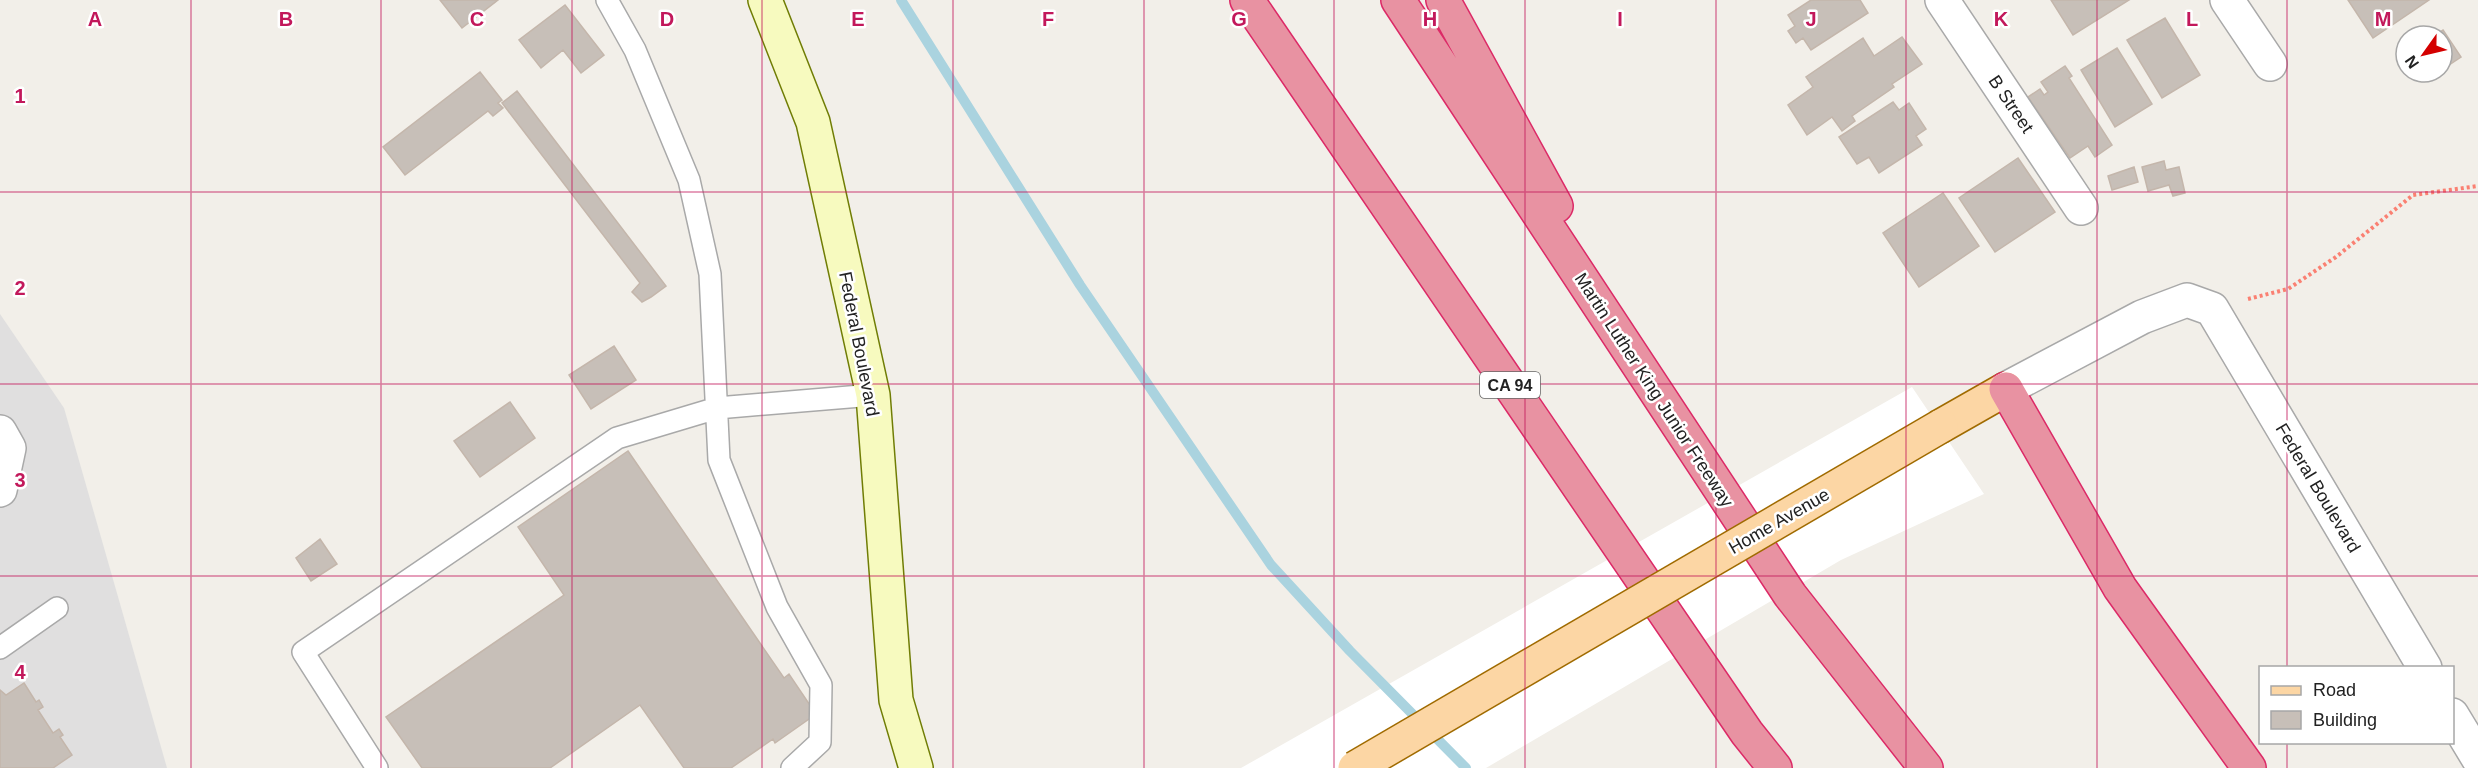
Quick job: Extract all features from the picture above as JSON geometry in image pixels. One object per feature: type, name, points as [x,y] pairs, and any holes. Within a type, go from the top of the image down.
[{"type":"highway","name":"CA 94","points":[[1247,0],[1747,733],[1775,768]]},
{"type":"highway","name":"Martin Luther King Junior Freeway","points":[[1398,0],[1790,595],[1926,768]]},
{"type":"highway","points":[[1443,0],[1676,423]]},
{"type":"highway","points":[[2006,388],[2121,588],[2249,768]]},
{"type":"main road","name":"Federal Boulevard","points":[[765,0],[813,122],[873,394],[896,700],[916,768]]},
{"type":"main road","name":"Home Avenue","points":[[1355,768],[2006,388]]},
{"type":"street","name":"B Street","points":[[1941,0],[2081,208]]},
{"type":"street","points":[[2228,0],[2270,64]]},
{"type":"street","name":"Home Avenue","points":[[2006,388],[2142,317],[2187,300],[2212,309]]},
{"type":"street","name":"Federal Boulevard","points":[[2212,309],[2424,666]]},
{"type":"street","points":[[0,432],[9,448],[0,490]]},
{"type":"street","points":[[2454,718],[2478,758]]},
{"type":"lane","points":[[607,0],[635,50],[689,180],[710,274],[719,460],[777,607],[821,685],[820,742],[792,768]]},
{"type":"lane","points":[[377,768],[303,652],[617,438],[717,408],[873,394]]},
{"type":"lane","points":[[0,648],[57,608]]},
{"type":"path","points":[[2212,309],[2288,289],[2336,256],[2413,195],[2478,186]]},
{"type":"shaded area","points":[[0,314],[64,408],[167,768],[0,768]]},
{"type":"pier","points":[[1912,387],[1984,494],[1841,560],[1486,768],[1241,768]]},
{"type":"building","points":[[440,0],[498,0],[462,28]]},
{"type":"building","points":[[1811,0],[1860,0],[1868,13],[1811,50],[1803,38],[1796,43],[1788,31],[1795,26],[1788,15]]},
{"type":"building","points":[[2051,0],[2129,0],[2073,35]]},
{"type":"building","points":[[2348,0],[2429,0],[2373,38]]},
{"type":"building","points":[[565,5],[604,55],[581,73],[563,50],[541,68],[519,40]]},
{"type":"building","points":[[2165,18],[2200,75],[2162,98],[2127,40]]},
{"type":"building","points":[[1902,37],[1922,64],[1892,84],[1894,87],[1852,116],[1855,121],[1842,131],[1832,117],[1807,135],[1788,105],[1813,87],[1806,77],[1863,38],[1874,56]]},
{"type":"building","points":[[2454,46],[2461,57],[2454,62]]},
{"type":"building","points":[[2117,48],[2152,104],[2115,127],[2081,70]]},
{"type":"building","points":[[2065,66],[2072,76],[2069,78],[2112,145],[2095,157],[2088,146],[2070,158],[2028,97],[2040,89],[2044,95],[2048,92],[2041,82]]},
{"type":"building","points":[[480,72],[502,100],[498,103],[503,108],[493,116],[488,111],[405,175],[383,147]]},
{"type":"building","points":[[517,91],[666,286],[651,297],[642,302],[632,292],[640,283],[502,103]]},
{"type":"building","points":[[1893,102],[1899,110],[1909,103],[1926,129],[1916,136],[1922,145],[1879,173],[1869,157],[1857,164],[1839,137]]},
{"type":"building","points":[[2018,158],[2055,212],[1995,252],[1959,198]]},
{"type":"building","points":[[2164,161],[2166,170],[2179,167],[2185,193],[2173,196],[2169,185],[2148,191],[2142,167]]},
{"type":"building","points":[[2134,167],[2138,182],[2112,190],[2108,176]]},
{"type":"building","points":[[1943,193],[1979,246],[1919,287],[1883,233]]},
{"type":"building","points":[[614,346],[636,380],[591,409],[569,375]]},
{"type":"building","points":[[510,402],[535,438],[480,477],[454,441]]},
{"type":"building","points":[[628,451],[784,678],[789,674],[816,714],[775,743],[773,739],[731,768],[684,768],[640,705],[550,768],[422,768],[386,717],[564,595],[518,527]]},
{"type":"building","points":[[320,539],[337,564],[311,581],[296,558]]},
{"type":"building","points":[[24,683],[36,702],[39,700],[43,707],[38,710],[53,733],[59,729],[63,735],[60,737],[72,755],[53,768],[0,768],[0,690],[6,695]]},
{"type":"waterway","points":[[901,0],[1080,285],[1271,565],[1350,651],[1466,768]]}]
